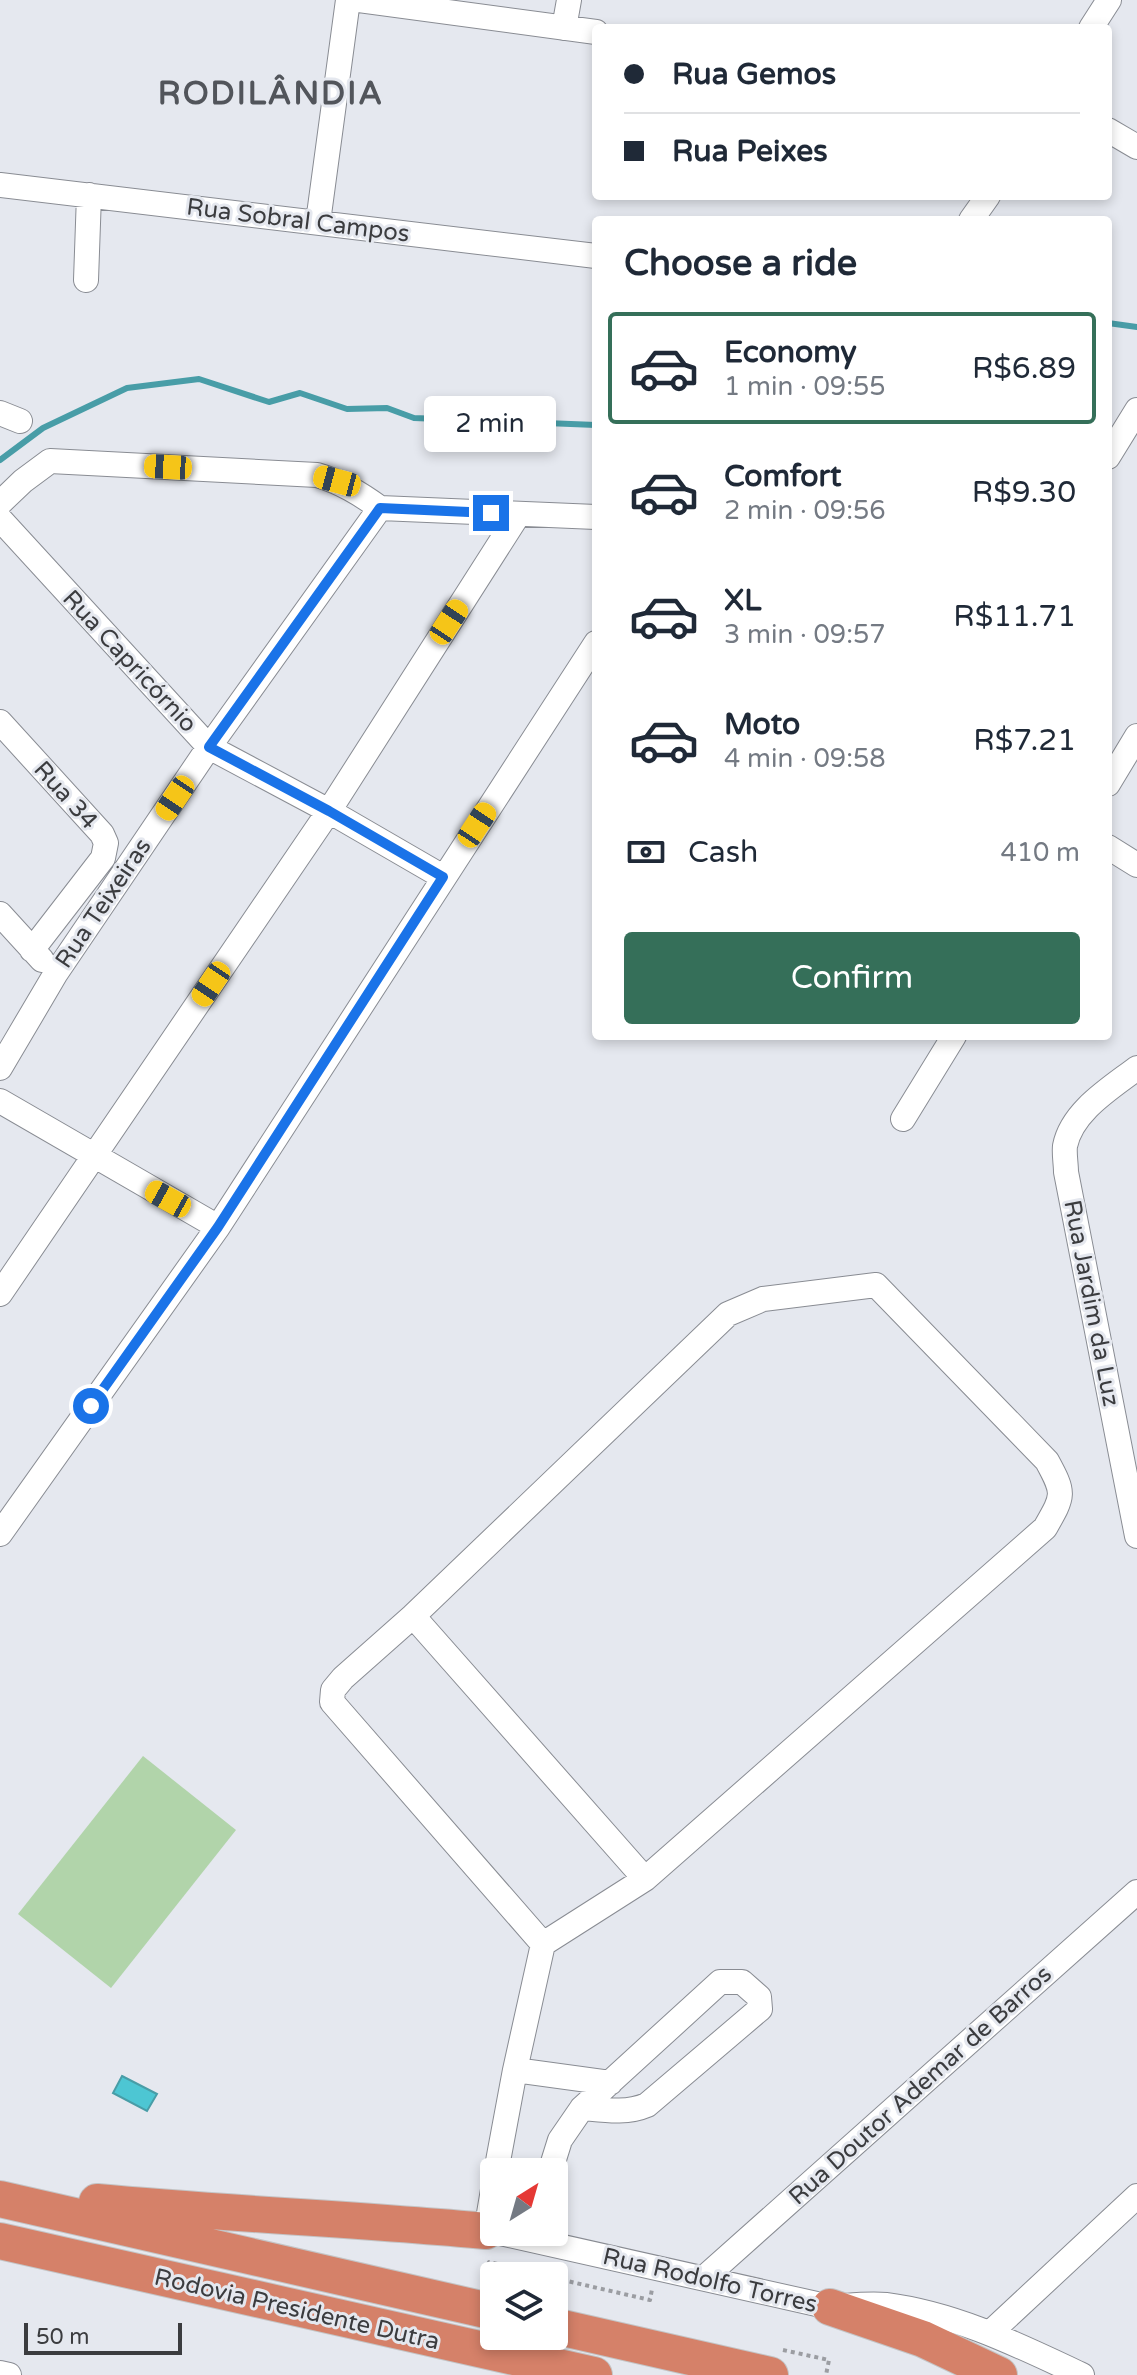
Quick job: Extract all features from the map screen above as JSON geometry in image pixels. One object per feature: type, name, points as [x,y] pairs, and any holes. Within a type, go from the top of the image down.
[{"type":"highway","points":[[0,2198],[92,2201],[244,2215],[480,2230]]},
{"type":"highway","name":"Rodovia Presidente Dutra","points":[[0,2198],[480,2309]]},
{"type":"highway","name":"Rodovia Presidente Dutra","points":[[0,2241],[594,2375]]},
{"type":"highway","points":[[830,2307],[923,2339],[999,2375]]},
{"type":"highway","points":[[568,2329],[770,2375]]},
{"type":"street","points":[[318,222],[348,0]]},
{"type":"street","points":[[359,0],[592,32]]},
{"type":"street","points":[[564,28],[569,0]]},
{"type":"street","points":[[1094,24],[1109,0]]},
{"type":"street","points":[[1112,132],[1137,147]]},
{"type":"street","name":"Rua Sobral Campos","points":[[0,185],[592,256]]},
{"type":"street","points":[[86,280],[89,195]]},
{"type":"street","points":[[1112,451],[1137,410]]},
{"type":"street","points":[[0,503],[50,461],[317,475],[354,489],[380,508],[592,517]]},
{"type":"street","name":"Rua Teixeiras","points":[[0,1068],[56,973],[209,747],[380,508]]},
{"type":"street","points":[[0,1294],[329,811],[518,515]]},
{"type":"street","name":"Rua Capricórnio","points":[[0,519],[209,747],[443,877]]},
{"type":"street","points":[[0,1534],[218,1227],[592,649]]},
{"type":"street","name":"Rua 34","points":[[0,722],[102,834],[106,843],[103,858],[32,950]]},
{"type":"street","points":[[1112,777],[1137,736]]},
{"type":"street","points":[[1112,849],[1137,865]]},
{"type":"street","points":[[0,914],[56,973]]},
{"type":"street","points":[[903,1119],[952,1040]]},
{"type":"street","name":"Rua Jardim da Luz","points":[[1137,1068],[1098,1097],[1078,1119],[1065,1145],[1066,1172],[1137,1536]]},
{"type":"street","points":[[0,1101],[218,1227]]},
{"type":"street","points":[[499,2158],[543,1944],[645,1879],[1045,1528],[1058,1504],[1060,1485],[1047,1461],[876,1285],[763,1299],[728,1314],[333,1690],[332,1702],[543,1944]]},
{"type":"street","points":[[413,1616],[645,1879]]},
{"type":"street","name":"Rua Doutor Ademar de Barros","points":[[704,2278],[1132,1907]]},
{"type":"street","points":[[554,2158],[560,2140],[582,2108],[720,1982],[742,1982],[759,1997],[760,2009],[647,2105],[625,2111],[582,2108]]},
{"type":"street","points":[[515,2070],[610,2083]]},
{"type":"street","points":[[991,2332],[1137,2196]]},
{"type":"street","name":"Rua Rodolfo Torres","points":[[568,2245],[658,2270],[830,2307],[883,2304],[936,2314],[991,2332],[1082,2375]]},
{"type":"street","points":[[0,2373],[9,2375]]},
{"type":"path","points":[[568,2281],[650,2300]]},
{"type":"green space","points":[[143,1756],[236,1830],[111,1988],[18,1914]]},
{"type":"water","points":[[122,2076],[157,2094],[147,2111],[113,2093]]},
{"type":"waterway","points":[[1112,324],[1137,327]]},
{"type":"waterway","points":[[0,460],[43,428],[127,388],[199,379],[269,402],[300,393],[347,409],[387,408],[414,418],[592,425]]},
{"type":"district","name":"RODILÂNDIA","points":[[271,93]]},
{"type":"route","points":[[91,1406],[218,1227],[443,877],[209,747],[380,508],[491,513]]}]
